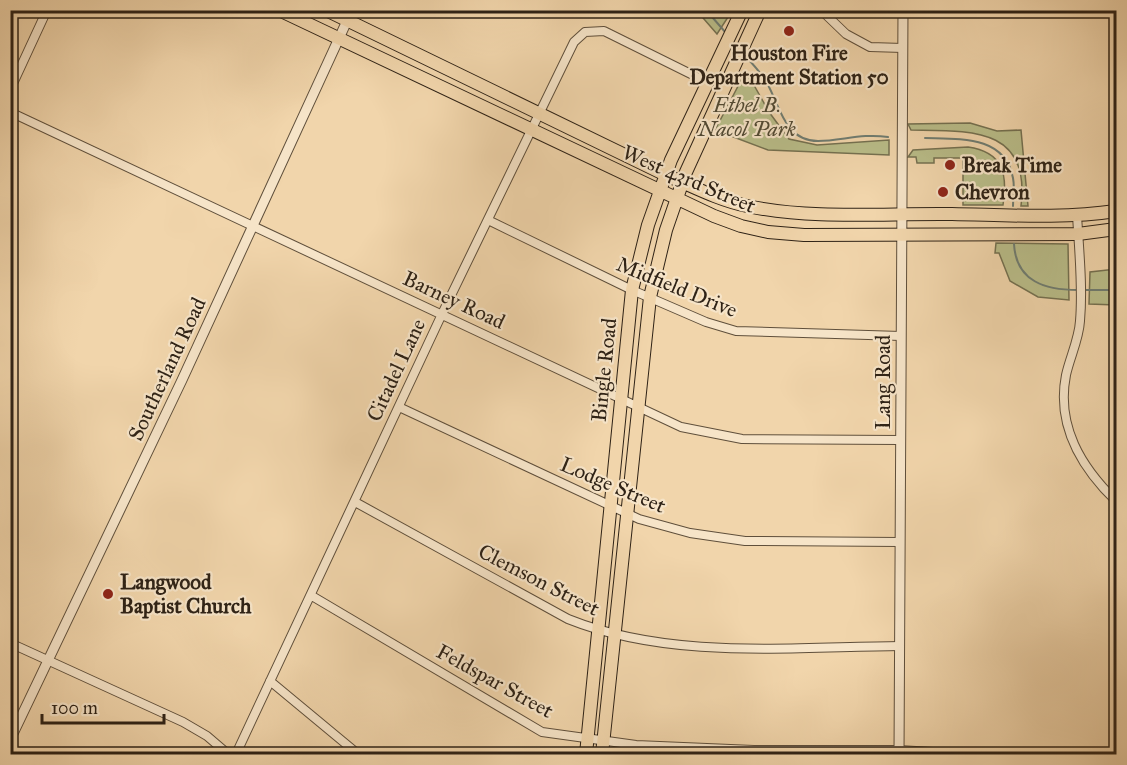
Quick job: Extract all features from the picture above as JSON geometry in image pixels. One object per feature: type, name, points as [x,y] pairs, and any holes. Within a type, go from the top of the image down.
[{"type":"main road","name":"West 43rd Street","points":[[279,10],[435,82],[660,191],[741,226],[768,232],[804,234],[1078,234],[1116,229]]},
{"type":"main road","name":"West 43rd Street","points":[[326,10],[349,15],[443,67],[682,182],[719,198],[747,206],[805,214],[1077,215],[1116,211]]},
{"type":"main road","name":"Bingle Road","points":[[586,754],[632,290],[648,225],[666,174],[742,10]]},
{"type":"main road","name":"Bingle Road","points":[[602,754],[650,297],[682,182],[760,10]]},
{"type":"main road","points":[[435,82],[443,67]]},
{"type":"main road","points":[[804,234],[805,214]]},
{"type":"street","points":[[10,90],[47,10]]},
{"type":"street","points":[[821,10],[846,34],[870,47],[903,48]]},
{"type":"street","name":"Lang Road","points":[[899,752],[903,10]]},
{"type":"street","name":"Southerland Road","points":[[10,740],[49,661],[349,15]]},
{"type":"street","name":"Citadel Lane","points":[[236,754],[530,128],[574,42],[585,32],[604,31],[709,83]]},
{"type":"street","name":"Barney Road","points":[[10,112],[681,427],[726,437],[901,440]]},
{"type":"street","points":[[1077,215],[1080,323],[1065,381],[1063,403],[1065,422],[1073,444],[1095,479],[1116,501]]},
{"type":"street","name":"Midfield Drive","points":[[488,220],[632,290],[706,322],[736,331],[901,336]]},
{"type":"street","name":"Lodge Street","points":[[399,407],[628,514],[690,533],[726,539],[900,542]]},
{"type":"street","name":"Clemson Street","points":[[356,502],[568,619],[599,632],[670,645],[900,646]]},
{"type":"street","name":"Feldspar Street","points":[[312,596],[542,732],[636,745],[966,754]]},
{"type":"street","points":[[10,643],[183,722],[207,736],[228,754]]},
{"type":"street","points":[[270,681],[358,754]]},
{"type":"green space","points":[[697,11],[732,11],[717,34]]},
{"type":"green space","name":"Ethel B. Nacol Park","points":[[746,71],[769,112],[789,139],[817,145],[889,140],[889,155],[768,150],[715,130]]},
{"type":"green space","points":[[970,123],[997,131],[1021,130],[1028,206],[1021,206],[1022,180],[1016,161],[1006,147],[991,138],[974,133],[911,130],[908,124]]},
{"type":"green space","points":[[968,147],[989,154],[1001,166],[1005,184],[1003,205],[963,205],[963,158],[934,158],[934,163],[917,163],[916,157],[908,157],[913,150]]},
{"type":"green space","points":[[996,243],[1068,244],[1069,300],[1038,297],[1010,281],[999,253],[995,253]]},
{"type":"green space","points":[[1116,269],[1116,305],[1089,304],[1090,272]]},
{"type":"waterway","points":[[706,10],[726,33]]},
{"type":"waterway","points":[[745,56],[763,77],[785,121],[798,135],[818,141],[869,136],[888,137]]},
{"type":"waterway","points":[[925,138],[979,142],[1001,154],[1013,178],[1013,206]]},
{"type":"waterway","points":[[1014,244],[1020,267],[1035,281],[1055,288],[1078,290]]},
{"type":"waterway","points":[[1083,290],[1116,290]]},
{"type":"place","name":"Houston Fire Department Station 50","points":[[789,31]]},
{"type":"place","name":"Break Time","points":[[950,165]]},
{"type":"place","name":"Chevron","points":[[943,192]]},
{"type":"place","name":"Langwood Baptist Church","points":[[108,594]]}]
